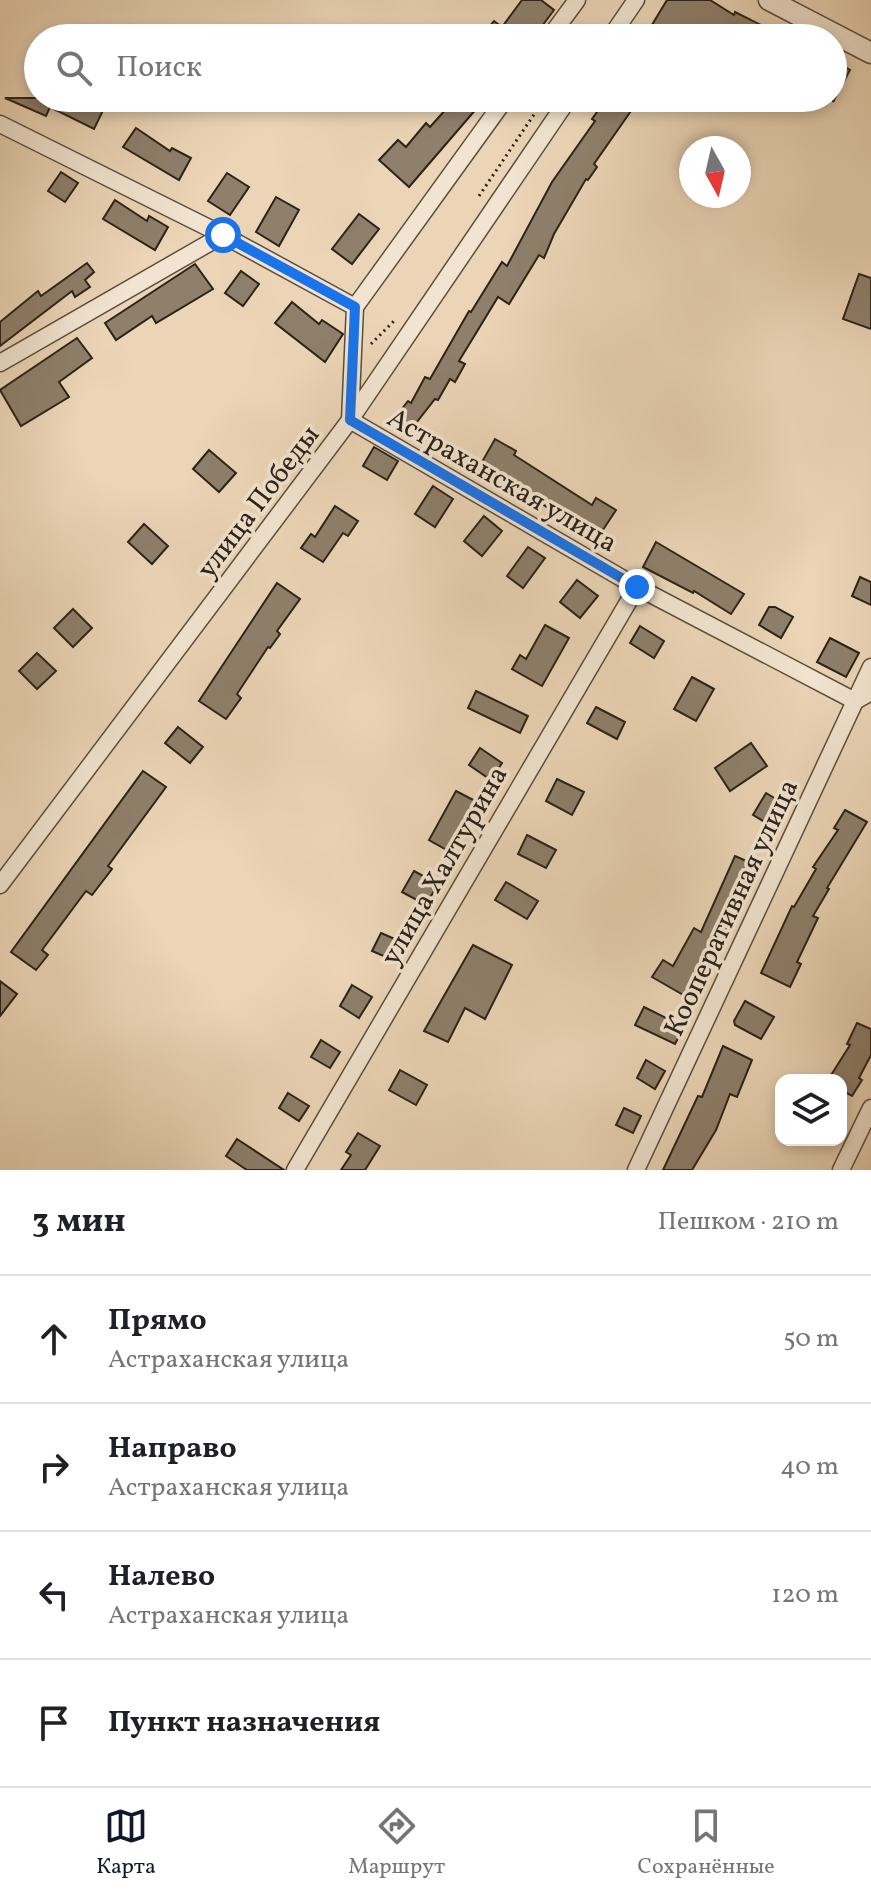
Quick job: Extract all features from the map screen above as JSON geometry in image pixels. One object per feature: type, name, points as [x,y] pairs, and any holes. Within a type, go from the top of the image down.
[{"type":"street","points":[[559,24],[577,0]]},
{"type":"street","points":[[620,24],[636,0]]},
{"type":"street","points":[[769,0],[815,24]]},
{"type":"street","points":[[847,41],[871,53]]},
{"type":"street","points":[[0,124],[223,235],[355,307],[496,112]]},
{"type":"street","name":"улица Победы","points":[[0,885],[350,420],[559,112]]},
{"type":"street","points":[[0,363],[223,235]]},
{"type":"street","name":"Астраханская улица","points":[[355,307],[350,420],[637,587],[855,701]]},
{"type":"street","name":"улица Халтурина","points":[[295,1170],[637,587]]},
{"type":"street","name":"Кооперативная улица","points":[[636,1170],[871,667]]},
{"type":"street","points":[[855,701],[871,692]]},
{"type":"street","points":[[841,1170],[871,1108]]},
{"type":"path","points":[[474,204],[535,113]]},
{"type":"path","points":[[353,361],[395,320]]},
{"type":"building","points":[[522,0],[541,0],[554,10],[544,24],[504,24]]},
{"type":"building","points":[[667,0],[710,0],[734,15],[735,12],[759,24],[652,24]]},
{"type":"building","points":[[5,98],[24,98],[24,106]]},
{"type":"building","points":[[60,112],[102,112],[94,129]]},
{"type":"building","points":[[443,112],[474,112],[409,187],[379,160],[398,140],[406,147],[426,123],[430,127]]},
{"type":"building","points":[[597,112],[630,112],[594,164],[597,167],[586,179],[554,234],[544,258],[539,255],[509,304],[498,297],[459,361],[465,364],[455,382],[450,379],[438,400],[435,399],[409,432],[394,419],[408,401],[411,403],[425,377],[430,379],[469,311],[502,262],[507,266],[552,182],[595,121],[592,119]]},
{"type":"building","points":[[136,128],[170,151],[172,148],[191,158],[179,180],[123,147]]},
{"type":"building","points":[[61,172],[78,183],[65,202],[48,191]]},
{"type":"building","points":[[227,173],[249,187],[230,215],[208,201]]},
{"type":"building","points":[[276,197],[299,210],[279,246],[256,232]]},
{"type":"building","points":[[115,200],[147,221],[149,216],[168,227],[155,250],[103,219]]},
{"type":"building","points":[[359,214],[379,229],[352,264],[332,249]]},
{"type":"building","points":[[87,263],[94,272],[85,280],[90,287],[75,297],[72,291],[0,346],[0,322],[38,291],[41,296]]},
{"type":"building","points":[[195,264],[213,289],[156,323],[152,316],[116,340],[105,323]]},
{"type":"building","points":[[241,271],[259,284],[243,306],[225,293]]},
{"type":"building","points":[[859,274],[871,278],[871,329],[843,319]]},
{"type":"building","points":[[292,302],[319,324],[322,320],[343,334],[325,362],[275,323]]},
{"type":"building","points":[[77,338],[92,358],[59,382],[69,397],[21,426],[0,390]]},
{"type":"building","points":[[495,439],[516,451],[514,455],[592,505],[596,498],[616,510],[597,539],[534,499],[478,469]]},
{"type":"building","points":[[374,447],[398,461],[387,480],[363,466]]},
{"type":"building","points":[[209,450],[236,473],[219,492],[193,469]]},
{"type":"building","points":[[433,486],[453,499],[435,527],[415,514]]},
{"type":"building","points":[[335,506],[358,521],[348,536],[343,533],[323,562],[301,548],[311,534],[315,537]]},
{"type":"building","points":[[484,516],[502,531],[482,556],[464,541]]},
{"type":"building","points":[[144,524],[168,546],[152,564],[128,542]]},
{"type":"building","points":[[656,542],[744,594],[731,614],[694,591],[643,567]]},
{"type":"building","points":[[528,547],[545,558],[523,588],[507,576]]},
{"type":"building","points":[[860,577],[871,582],[871,605],[852,596]]},
{"type":"building","points":[[577,580],[598,596],[580,618],[560,602]]},
{"type":"building","points":[[277,583],[300,599],[277,631],[280,634],[237,694],[241,698],[226,719],[199,701]]},
{"type":"building","points":[[769,607],[793,617],[781,638],[759,625]]},
{"type":"building","points":[[73,609],[92,628],[73,647],[54,628]]},
{"type":"building","points":[[545,625],[569,638],[542,686],[512,669],[520,655],[526,659]]},
{"type":"building","points":[[640,626],[664,641],[654,658],[630,643]]},
{"type":"building","points":[[830,638],[859,653],[846,677],[817,662]]},
{"type":"building","points":[[37,653],[56,671],[37,689],[19,671]]},
{"type":"building","points":[[692,677],[714,689],[696,721],[674,709]]},
{"type":"building","points":[[476,691],[528,716],[520,733],[468,708]]},
{"type":"building","points":[[596,707],[625,722],[617,739],[587,723]]},
{"type":"building","points":[[178,727],[203,747],[190,763],[165,743]]},
{"type":"building","points":[[751,743],[767,766],[730,791],[715,768]]},
{"type":"building","points":[[480,748],[502,763],[491,780],[469,765]]},
{"type":"building","points":[[143,771],[166,787],[108,866],[112,869],[92,895],[86,891],[42,950],[48,955],[36,970],[11,952]]},
{"type":"building","points":[[557,779],[584,792],[572,815],[546,801]]},
{"type":"building","points":[[456,791],[479,803],[452,853],[429,840]]},
{"type":"building","points":[[766,793],[783,803],[770,825],[753,815]]},
{"type":"building","points":[[845,810],[867,822],[813,916],[818,918],[797,962],[801,964],[790,987],[761,973],[792,906],[838,830],[834,828]]},
{"type":"building","points":[[527,835],[556,850],[546,868],[518,854]]},
{"type":"building","points":[[735,856],[753,864],[735,902],[740,904],[723,944],[692,1000],[652,977],[663,960],[673,966],[694,928],[701,932]]},
{"type":"building","points":[[414,871],[438,884],[426,905],[402,892]]},
{"type":"building","points":[[506,882],[538,901],[527,919],[495,900]]},
{"type":"building","points":[[381,933],[404,943],[395,961],[372,951]]},
{"type":"building","points":[[473,945],[512,965],[485,1019],[465,1008],[448,1042],[424,1031]]},
{"type":"building","points":[[0,981],[17,994],[0,1016]]},
{"type":"building","points":[[352,985],[372,997],[359,1018],[340,1006]]},
{"type":"building","points":[[745,1001],[774,1017],[761,1039],[735,1025],[734,1021]]},
{"type":"building","points":[[644,1007],[684,1027],[675,1044],[635,1025]]},
{"type":"building","points":[[857,1023],[871,1029],[871,1055],[852,1096],[847,1093],[847,1074],[832,1074],[850,1045],[847,1044]]},
{"type":"building","points":[[321,1040],[340,1052],[330,1068],[311,1057]]},
{"type":"building","points":[[723,1046],[752,1060],[737,1097],[730,1094],[716,1130],[692,1170],[663,1170],[698,1096],[702,1097]]},
{"type":"building","points":[[646,1060],[665,1071],[655,1089],[637,1078]]},
{"type":"building","points":[[400,1070],[427,1085],[416,1105],[389,1090]]},
{"type":"building","points":[[288,1093],[309,1106],[299,1121],[279,1108]]},
{"type":"building","points":[[624,1108],[641,1116],[633,1133],[616,1125]]},
{"type":"building","points":[[358,1133],[380,1146],[365,1170],[341,1170],[351,1155],[346,1152]]},
{"type":"building","points":[[237,1139],[284,1170],[247,1170],[226,1156]]},
{"type":"route","points":[[223,235],[355,307],[350,420],[637,587]]}]
